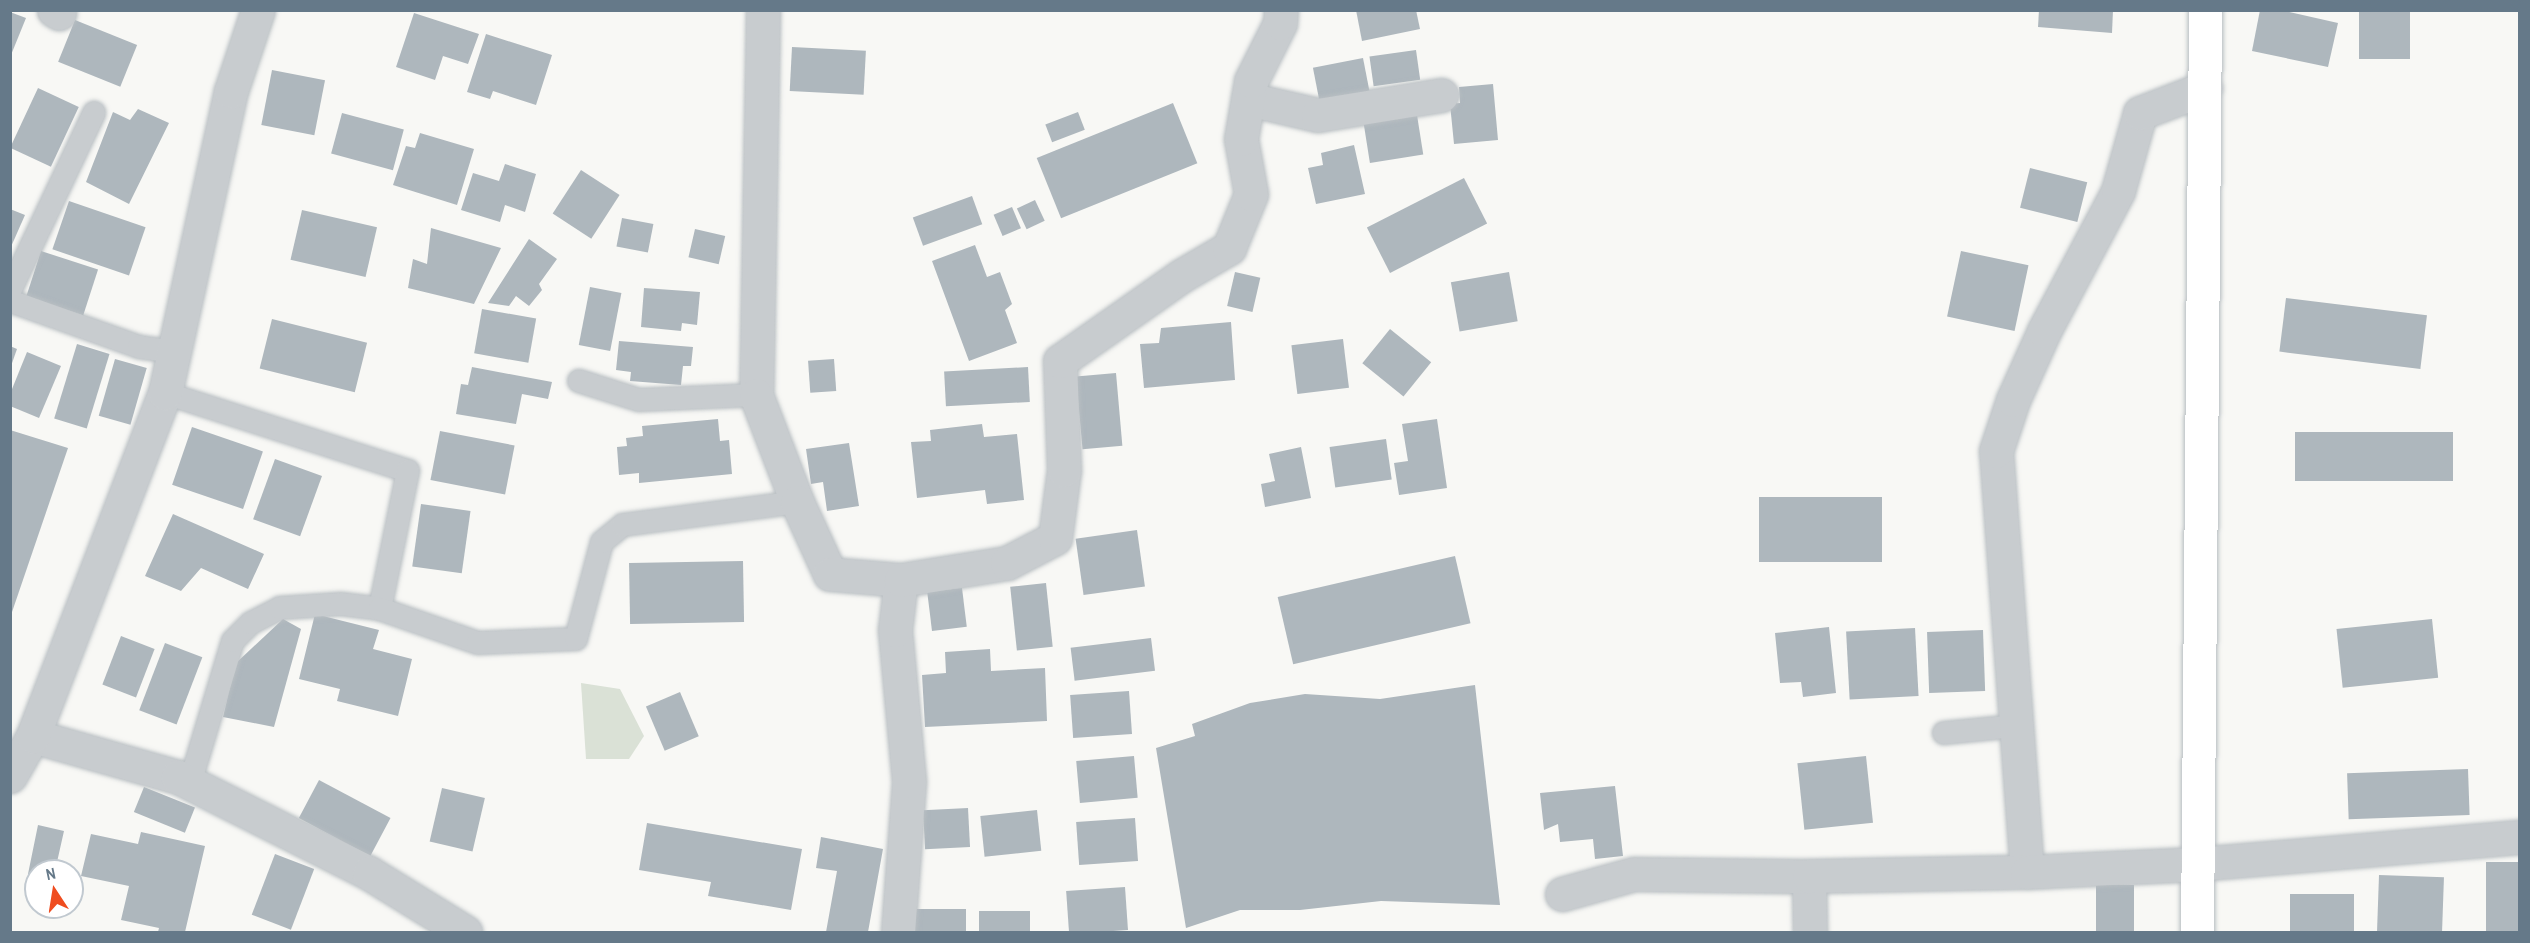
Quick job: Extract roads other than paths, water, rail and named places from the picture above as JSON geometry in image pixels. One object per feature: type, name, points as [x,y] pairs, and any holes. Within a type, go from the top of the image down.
[{"type":"street","points":[[11,770],[33,736],[165,393],[231,92],[258,10]]},
{"type":"street","points":[[763,10],[756,395],[797,502],[830,574],[901,579],[1007,563],[1055,538],[1064,470],[1060,361],[1180,276],[1228,248],[1251,194],[1241,139],[1251,81],[1280,23],[1281,10]]},
{"type":"street","points":[[2197,933],[2205,10]]},
{"type":"street","points":[[2027,872],[1996,451],[2013,399],[2044,331],[2118,191],[2140,113],[2205,88]]},
{"type":"street","points":[[1248,99],[1318,115],[1441,95]]},
{"type":"street","points":[[898,933],[909,781],[895,630],[901,579]]},
{"type":"street","points":[[33,736],[190,783],[369,873],[465,933]]},
{"type":"street","points":[[1562,894],[1634,874],[1809,876],[2027,872],[2197,864],[2520,837]]},
{"type":"street","points":[[1809,876],[1810,933]]},
{"type":"lane","points":[[10,291],[94,113]]},
{"type":"lane","points":[[10,301],[139,347],[175,352]]},
{"type":"lane","points":[[579,381],[639,400],[756,395]]},
{"type":"lane","points":[[165,393],[408,471],[380,609]]},
{"type":"lane","points":[[190,783],[233,641],[251,623],[280,608],[341,604],[380,609],[478,643],[576,639],[602,542],[623,525],[797,502]]},
{"type":"lane","points":[[1944,733],[2016,726]]}]
